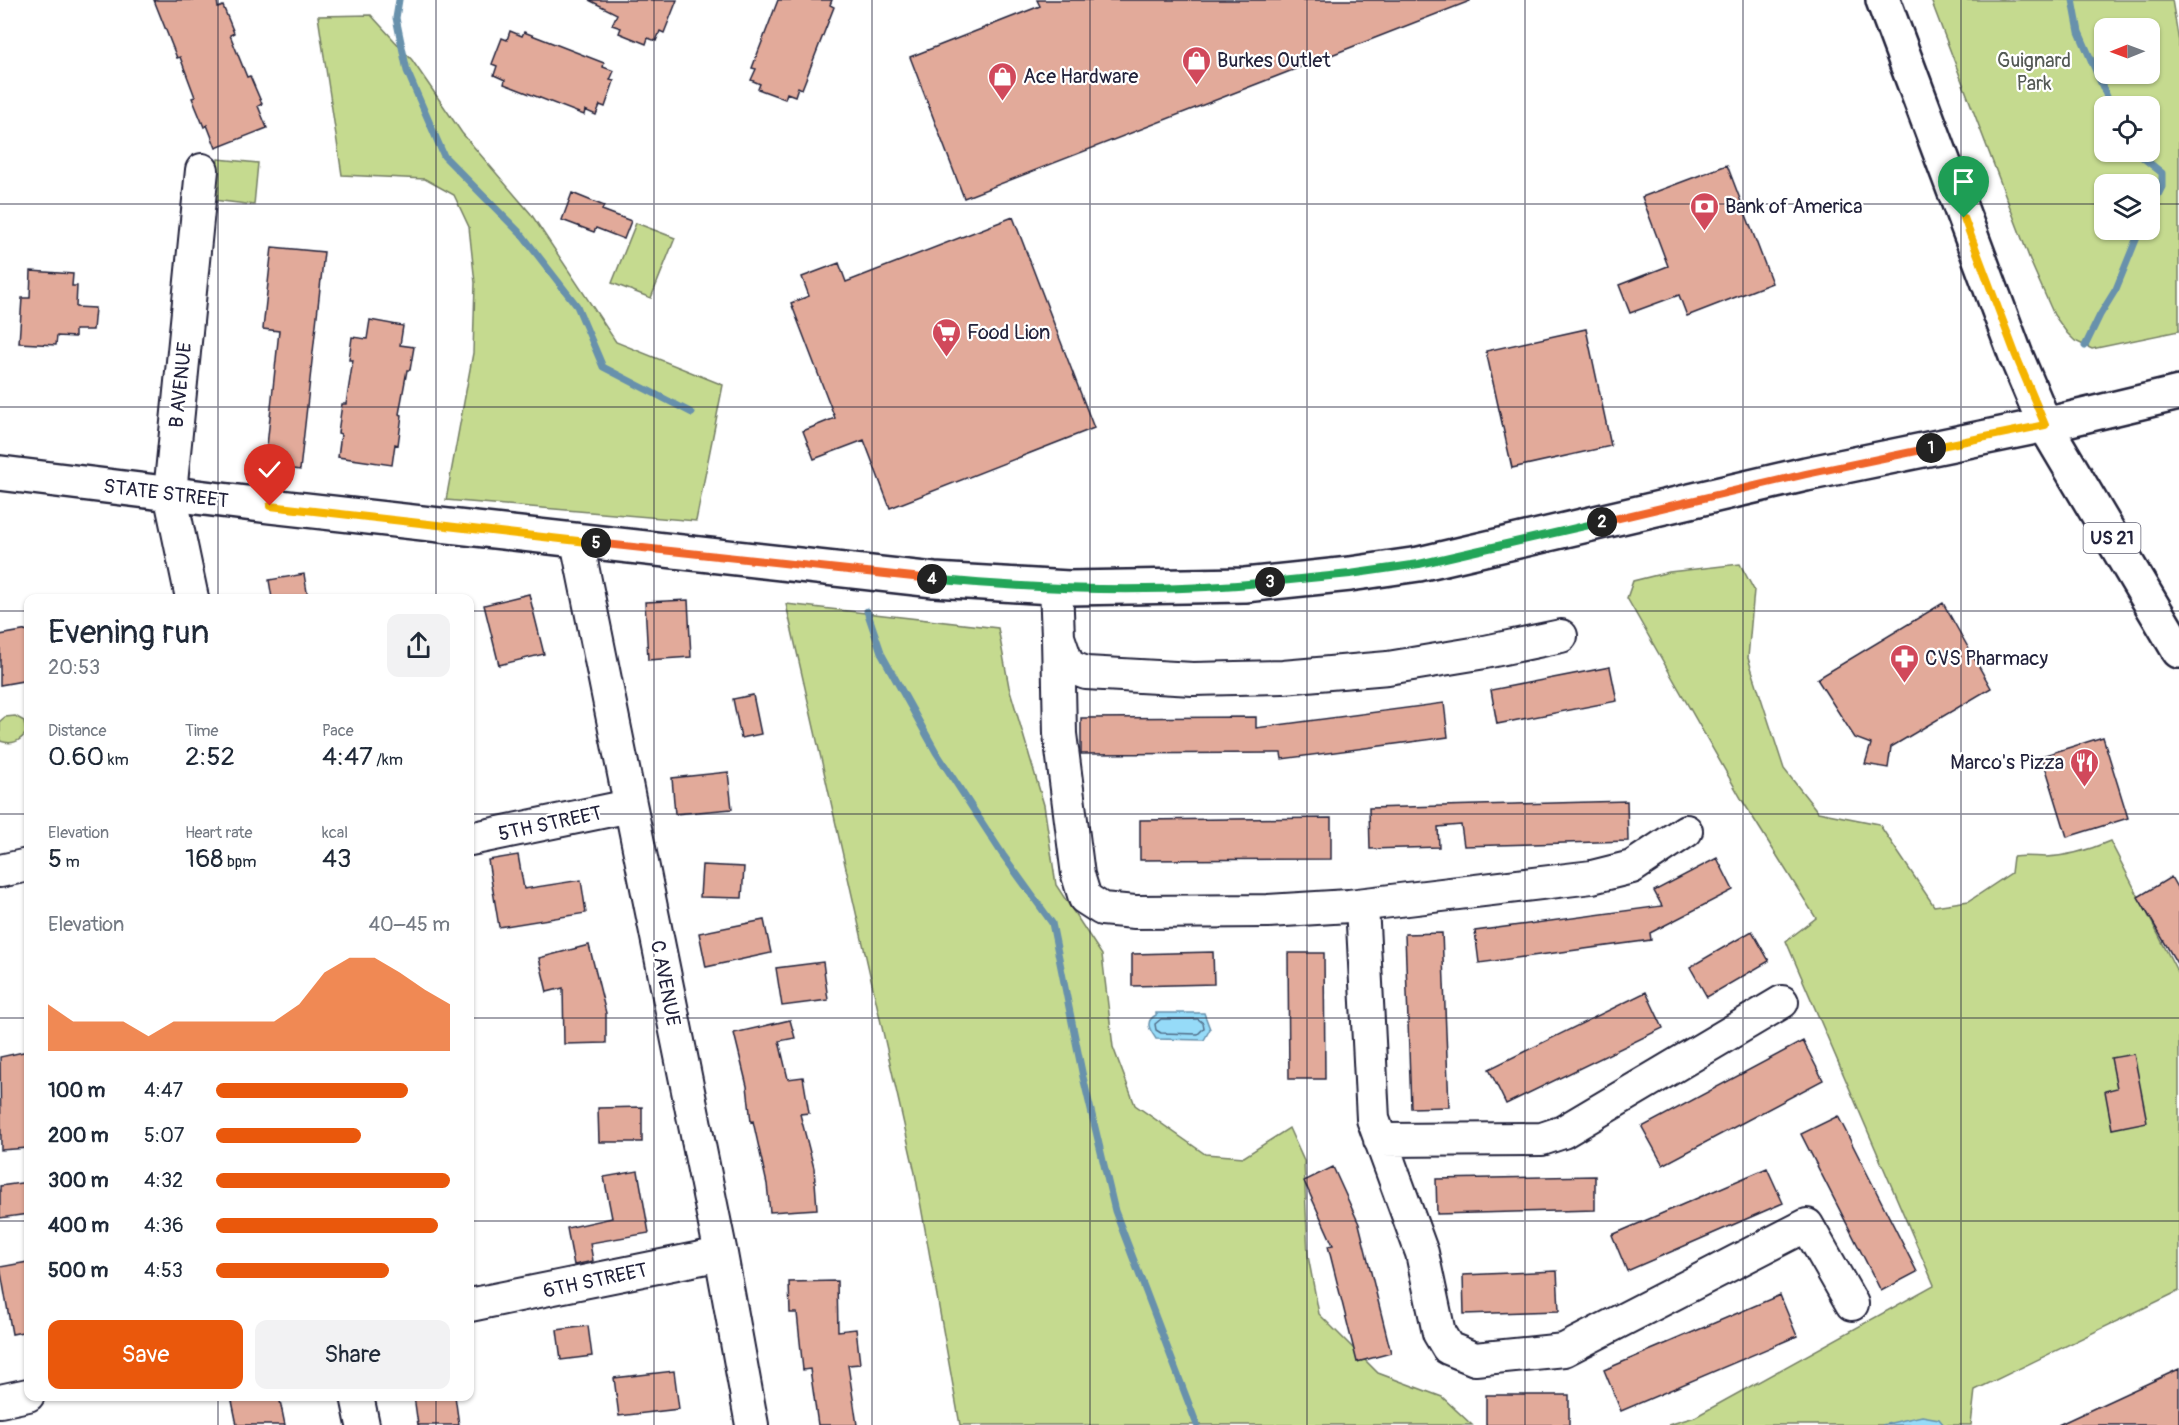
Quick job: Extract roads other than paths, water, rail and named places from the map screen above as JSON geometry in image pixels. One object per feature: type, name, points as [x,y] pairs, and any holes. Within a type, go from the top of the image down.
[{"type":"main road","name":"US 21","points":[[1883,0],[2016,356],[2045,425],[2179,651]]},
{"type":"main road","name":"STATE STREET","points":[[0,473],[577,541],[934,580],[1056,588],[1245,585],[1384,570],[1477,551],[1806,474],[2045,425],[2179,393]]},
{"type":"street","name":"B AVENUE","points":[[191,594],[170,493],[202,170]]},
{"type":"street","name":"C AVENUE","points":[[577,541],[721,1254],[752,1425]]},
{"type":"street","points":[[1056,588],[1060,734],[1078,875],[1085,898],[1102,909],[1135,912],[1268,911],[1362,905],[1592,877],[1632,867],[1686,831]]},
{"type":"street","points":[[1058,637],[1068,666],[1086,674],[1193,679],[1283,677],[1388,668],[1485,652],[1561,636]]},
{"type":"street","name":"5TH STREET","points":[[474,838],[630,806]]},
{"type":"street","points":[[0,871],[24,866]]},
{"type":"street","points":[[1362,905],[1373,1119],[1422,1253],[1438,1333],[1448,1348],[1475,1359],[1564,1350],[1807,1225],[1852,1304]]},
{"type":"street","points":[[1380,1140],[1542,1139],[1563,1132],[1782,1002]]},
{"type":"street","name":"6TH STREET","points":[[474,1304],[721,1254]]},
{"type":"street","points":[[0,1401],[24,1396]]},
{"type":"street","points":[[358,1401],[363,1425]]},
{"type":"water","points":[[1156,1013],[1204,1013],[1210,1029],[1204,1040],[1156,1039],[1149,1024]]},
{"type":"water","points":[[1922,1416],[1939,1419],[1944,1425],[1882,1425]]},
{"type":"waterway","points":[[399,0],[396,18],[407,71],[444,156],[522,235],[577,306],[603,367],[692,413]]},
{"type":"waterway","points":[[2073,0],[2079,32],[2107,96]]},
{"type":"waterway","points":[[2148,162],[2162,173],[2160,191]]},
{"type":"waterway","points":[[2085,346],[2116,289],[2136,240]]},
{"type":"waterway","points":[[867,611],[882,655],[936,752],[1003,855],[1052,923],[1083,1077],[1115,1211],[1197,1425]]},
{"type":"place","name":"Burkes Outlet","points":[[1196,86]]},
{"type":"place","name":"Ace Hardware","points":[[1002,102]]},
{"type":"place","name":"Bank of America","points":[[1704,232]]},
{"type":"place","name":"Food Lion","points":[[946,358]]},
{"type":"place","name":"CVS Pharmacy","points":[[1904,684]]},
{"type":"place","name":"Marco's Pizza","points":[[2085,788]]},
{"type":"park label","name":"Guignard Park","points":[[2034,72]]}]
